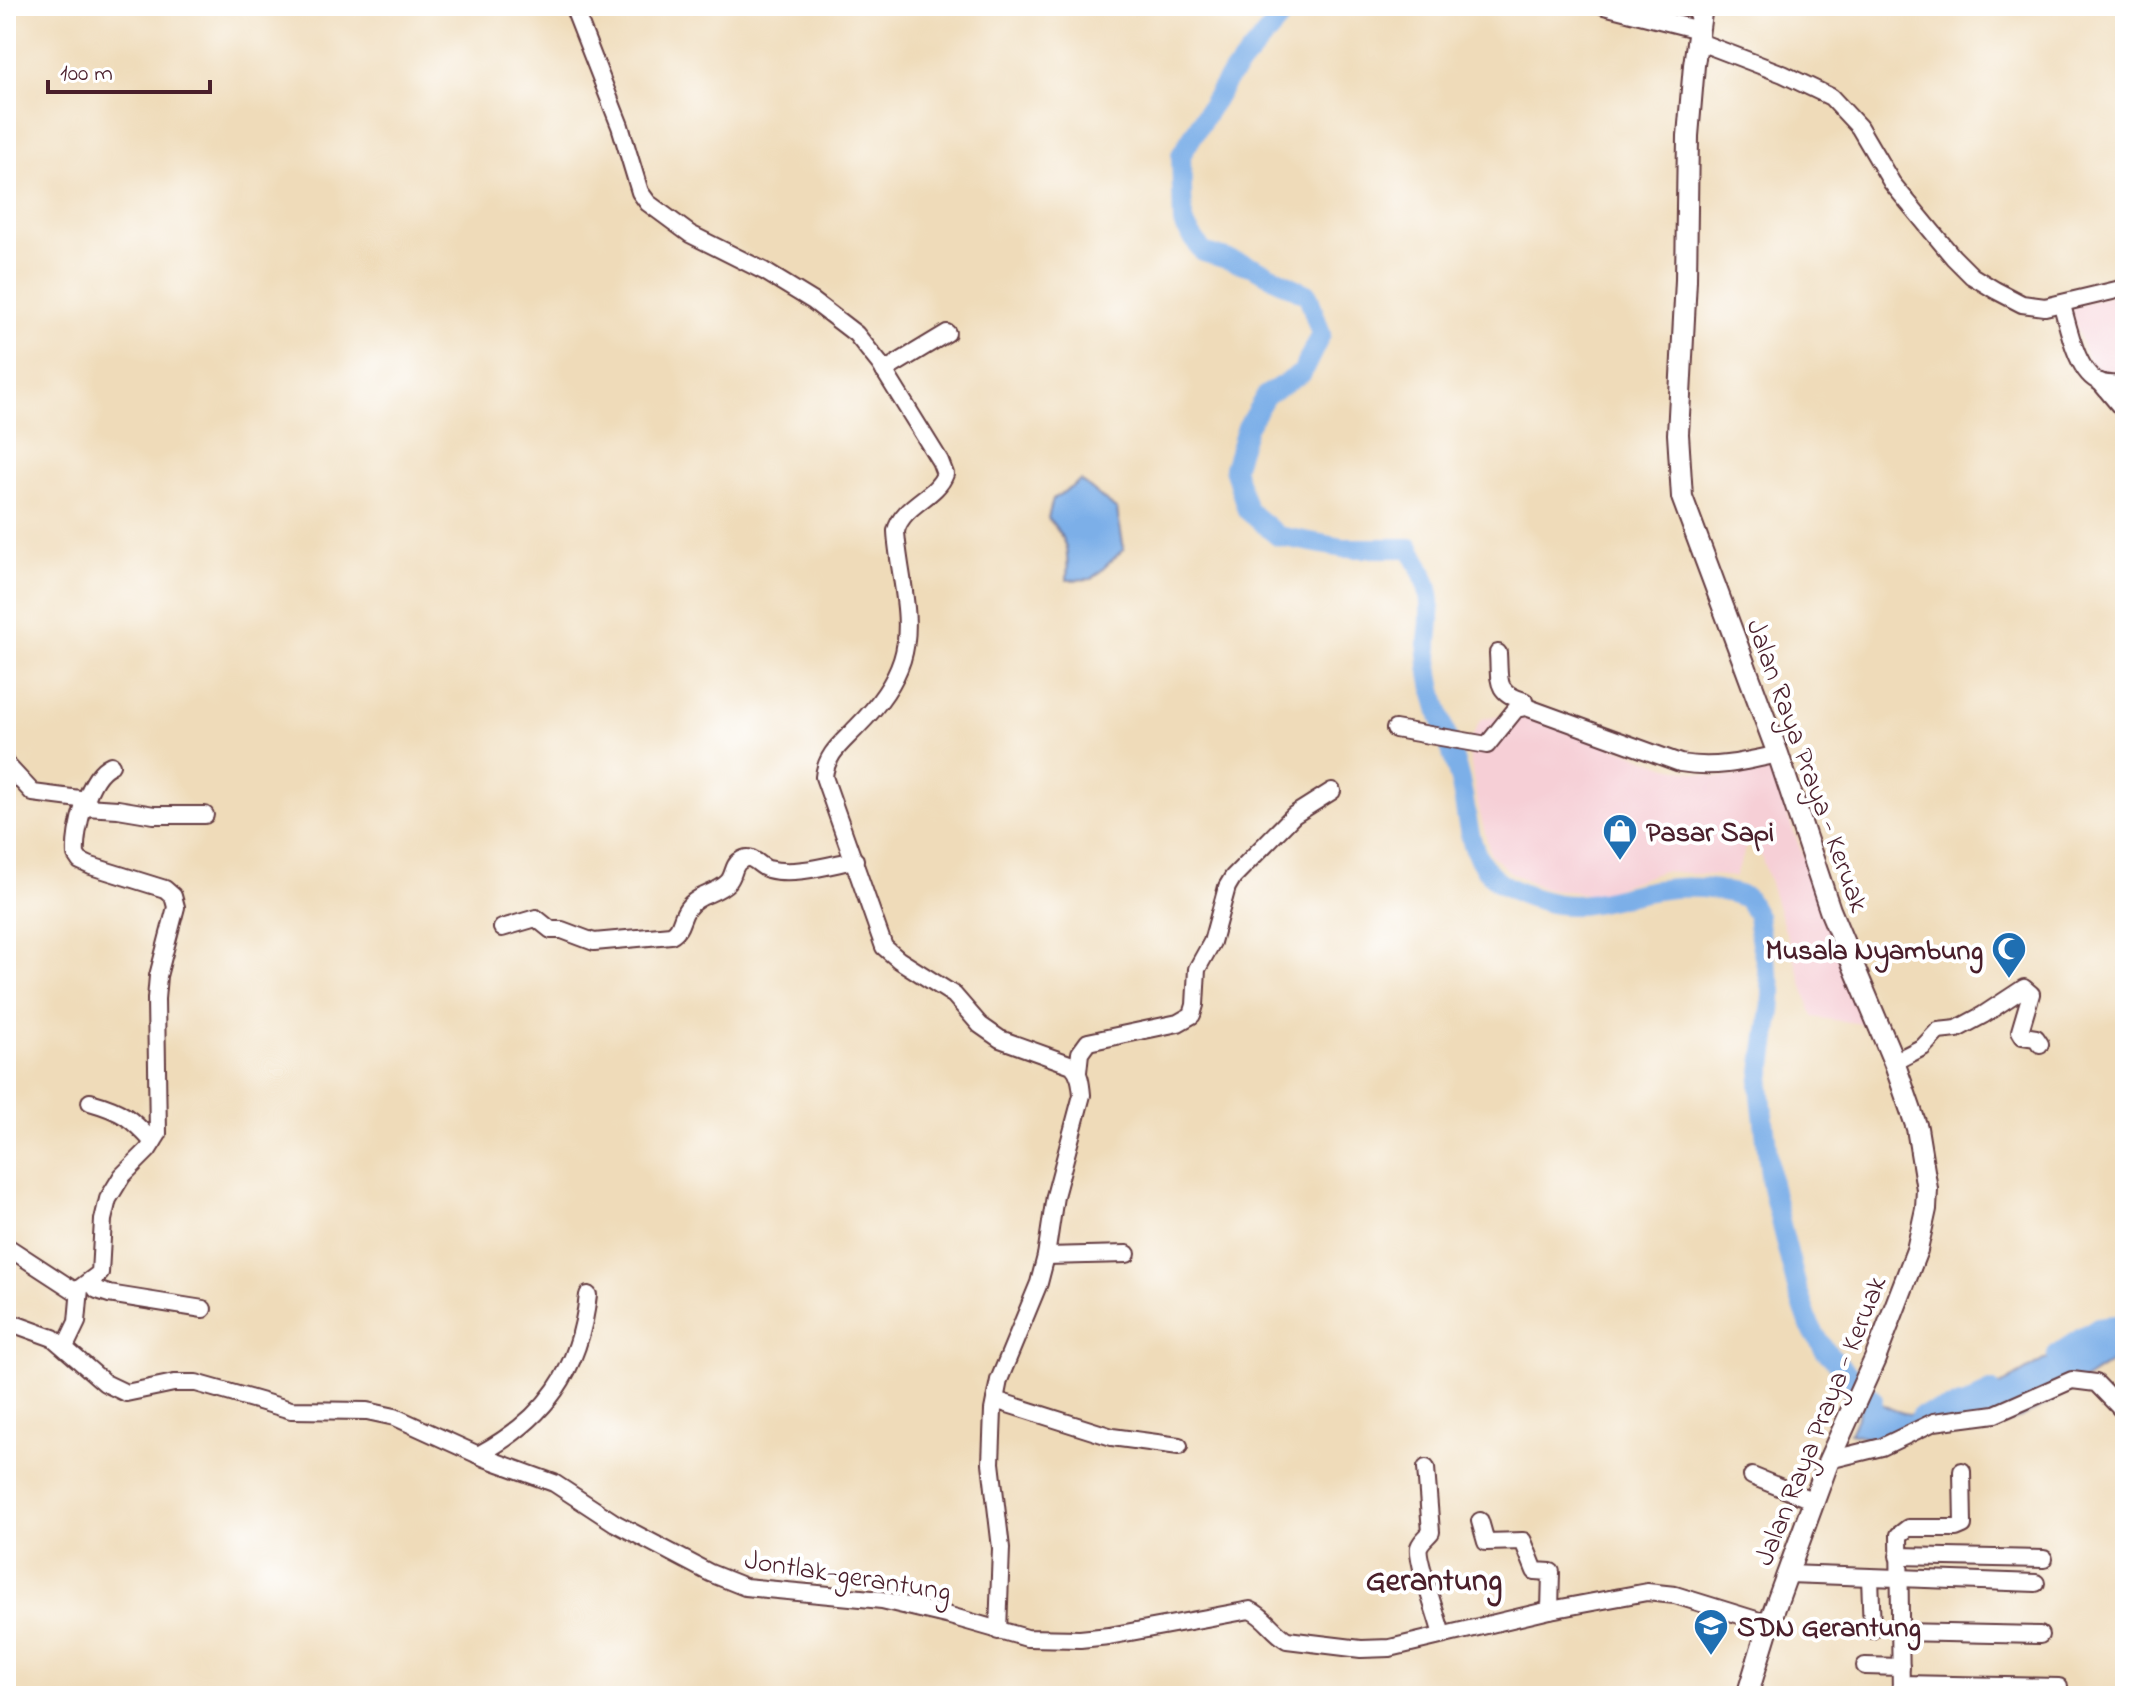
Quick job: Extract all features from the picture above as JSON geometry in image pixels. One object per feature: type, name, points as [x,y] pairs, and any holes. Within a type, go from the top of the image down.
[{"type":"main road","name":"Jalan Raya Praya - Keruak","points":[[1702,6],[1688,136],[1679,477],[1687,516],[1778,754],[1830,910],[1894,1062],[1917,1128],[1927,1189],[1917,1250],[1875,1359],[1829,1460],[1769,1624],[1747,1696]]},
{"type":"street","points":[[573,6],[620,126],[640,192],[648,203],[690,234],[764,271],[813,301],[856,334],[884,371],[940,461],[945,474],[938,485],[900,519],[896,531],[906,617],[905,647],[899,669],[873,708],[833,752],[825,766],[826,788],[855,860],[880,941],[889,953],[954,995],[980,1025],[1000,1039],[1044,1057],[1069,1063],[1078,1072]]},
{"type":"street","points":[[1604,6],[1698,36],[1831,97],[1859,127],[1892,183],[1972,276],[2022,304],[2045,307],[2062,305],[2125,288]]},
{"type":"street","points":[[2062,305],[2072,340],[2085,369],[2125,412]]},
{"type":"street","points":[[884,371],[947,333]]},
{"type":"street","points":[[2100,382],[2125,385]]},
{"type":"street","points":[[1498,653],[1501,688],[1508,695],[1524,701],[1526,707]]},
{"type":"street","points":[[1395,729],[1487,745],[1516,709],[1526,707],[1680,763],[1703,767],[1733,765],[1778,754]]},
{"type":"street","points":[[6,764],[33,793],[154,815],[205,815]]},
{"type":"street","points":[[65,1347],[77,1322],[84,1287],[100,1273],[103,1220],[108,1199],[122,1176],[134,1166],[158,1134],[156,999],[158,976],[172,930],[176,901],[165,889],[80,861],[76,855],[75,848],[94,779],[111,765]]},
{"type":"street","points":[[998,1631],[1001,1548],[991,1463],[995,1400],[999,1380],[1039,1283],[1046,1256],[1055,1196],[1082,1095],[1078,1072],[1080,1053],[1088,1042],[1178,1023],[1192,1015],[1197,969],[1212,942],[1227,887],[1233,877],[1294,815],[1332,791]]},
{"type":"street","points":[[502,928],[536,918],[551,930],[562,930],[594,942],[671,935],[677,931],[689,906],[726,885],[738,862],[745,859],[753,859],[765,868],[776,870],[855,860]]},
{"type":"street","points":[[1894,1062],[1923,1047],[1938,1031],[1957,1029],[2022,988],[2028,989],[2031,994],[2020,1031],[2023,1036],[2036,1038],[2040,1044]]},
{"type":"street","points":[[90,1102],[117,1109],[129,1116],[153,1142]]},
{"type":"street","points":[[6,1246],[84,1287],[203,1309]]},
{"type":"street","points":[[1046,1256],[1127,1254]]},
{"type":"street","points":[[478,1455],[523,1428],[559,1383],[578,1349],[588,1295]]},
{"type":"street","name":"Jontlak-gerantung","points":[[6,1321],[44,1333],[117,1390],[136,1392],[174,1383],[196,1383],[291,1410],[382,1412],[478,1455],[554,1483],[615,1523],[745,1587],[882,1600],[1027,1638],[1080,1639],[1183,1624],[1250,1610],[1260,1615],[1278,1635],[1287,1640],[1361,1649],[1390,1648],[1631,1593],[1664,1592],[1769,1624]]},
{"type":"street","points":[[1829,1460],[1882,1447],[1934,1422],[1995,1414],[2072,1380],[2096,1383],[2125,1413]]},
{"type":"street","points":[[995,1400],[1112,1437],[1179,1446]]},
{"type":"street","points":[[1426,1468],[1431,1532],[1419,1547],[1418,1556],[1442,1635]]},
{"type":"street","points":[[1901,1682],[1899,1535],[1904,1530],[1963,1525],[1962,1471]]},
{"type":"street","points":[[1752,1476],[1814,1501]]},
{"type":"street","points":[[1480,1521],[1486,1542],[1523,1541],[1535,1571],[1550,1572],[1550,1610]]},
{"type":"street","points":[[1898,1556],[2044,1559]]},
{"type":"street","points":[[1788,1574],[2036,1583]]},
{"type":"street","points":[[1870,1578],[1872,1630]]},
{"type":"street","points":[[1900,1632],[2040,1635]]},
{"type":"street","points":[[1865,1666],[1901,1682],[2059,1687]]},
{"type":"shaded area","points":[[2125,291],[2114,379],[2093,376],[2070,308]]},
{"type":"shaded area","name":"Pasar Sapi","points":[[1524,713],[1668,767],[1718,777],[1769,768],[1869,1025],[1813,1017],[1753,831],[1735,877],[1663,871],[1596,895],[1542,888],[1510,872],[1490,854],[1476,798],[1468,745],[1481,719]]},
{"type":"water","points":[[1081,481],[1117,510],[1124,549],[1092,579],[1067,580],[1065,546],[1048,518],[1053,499]]},
{"type":"water","points":[[2125,1323],[2125,1353],[2044,1406],[1995,1429],[1918,1426],[1891,1443],[1850,1433],[1867,1394],[1903,1413],[1939,1413],[1967,1405],[2102,1326]]},
{"type":"waterway","points":[[1291,6],[1227,80],[1181,155],[1183,223],[1203,252],[1253,267],[1308,295],[1321,334],[1302,373],[1266,395],[1247,427],[1234,468],[1247,510],[1278,536],[1343,548],[1410,548],[1428,589],[1428,648],[1432,685],[1459,777],[1472,840],[1482,864],[1495,879],[1522,894],[1559,904],[1587,904],[1680,888],[1714,889],[1747,898],[1757,916],[1772,989],[1760,1086],[1771,1183],[1782,1229],[1810,1326],[1824,1349],[1873,1400]]},
{"type":"waterway","points":[[2057,1354],[2098,1327],[2125,1324]]},
{"type":"waterway","points":[[1920,1416],[1968,1404],[1991,1391]]},
{"type":"place","name":"Pasar Sapi","points":[[1620,862]]},
{"type":"place","name":"Musala Nyambung","points":[[2009,980]]},
{"type":"place","name":"SDN Gerantung","points":[[1711,1657]]},
{"type":"district","name":"Gerantung","points":[[1434,1579]]}]
